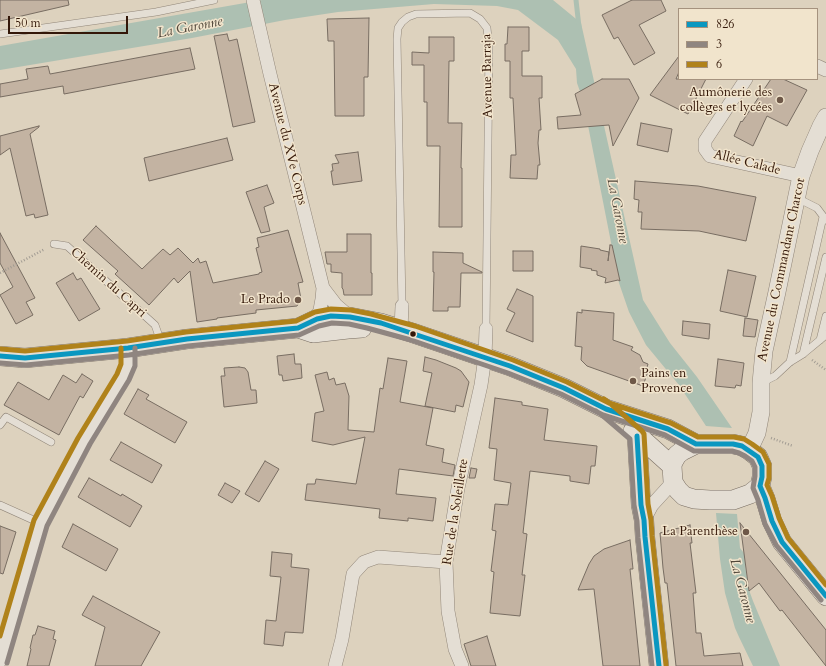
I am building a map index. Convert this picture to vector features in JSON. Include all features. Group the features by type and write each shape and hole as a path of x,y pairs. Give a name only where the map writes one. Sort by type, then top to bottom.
{"main road":[{"path":"0,356 25,358 128,348 161,342 307,326 331,316 350,317 401,329 510,366 550,382 606,409 668,429 696,444"},
{"path":"307,326 313,333 348,328 365,328 381,324"},
{"path":"606,409 637,436 673,474"},
{"path":"637,436 641,505 644,520 659,666"},
{"path":"760,486 750,494 733,500 694,499 684,496 678,490 673,474 673,462 677,455 686,448 696,444 733,444 742,446 758,457 762,466 760,486 772,522 782,542 826,596"}],"street":[{"name":"Avenue du XVe Corps","path":"253,0 323,288 320,310 307,326"},
{"name":"Allée Calade","path":"745,80 705,140 704,149 710,156 801,176"},
{"name":"Avenue du Commandant Charcot","path":"749,450 757,433 761,412 761,382 764,351 778,292 801,176 810,151 826,117"},
{"name":"Avenue du XVe Corps","path":"323,288 336,305 350,317"},
{"name":"Avenue Barraja","path":"401,329 402,306"},
{"name":"Avenue Barraja","path":"485,357 486,329"},
{"path":"0,661 40,523 84,441 123,377 128,365 128,348"},
{"name":"Rue de la Soleillette","path":"462,666 454,649 448,611 446,562 458,488 481,385 485,357"},
{"path":"644,520 652,505 673,474"},
{"path":"335,666 342,639 353,574 364,562 378,557 446,562"}],"lane":[{"path":"0,34 156,12 214,0"},
{"name":"Avenue Barraja","path":"402,306 398,28 408,17 416,14 470,13 480,19 487,28 490,47 486,329"},
{"path":"790,362 825,218 817,208 797,198"},
{"name":"Chemin du Capri","path":"54,244 67,246 155,326 161,342"},
{"path":"803,354 826,257"},
{"path":"820,340 826,316"},
{"path":"761,382 775,376 790,362 803,354 826,335"},
{"path":"0,425 6,417 51,442"},
{"path":"0,505 40,523"}],"path":[{"name":"Chemin du Capri","path":"0,273 54,244"},
{"path":"757,433 793,446"}],"water":[{"name":"La Garonne","path":"262,0 553,0 581,23 643,300 670,343 697,377 732,428 706,426 679,385 646,345 629,312 619,283 583,100 577,83 576,69 558,40 518,10 497,6 434,4 338,12 0,70 0,46"},
{"name":"La Garonne","path":"716,513 737,514 740,548 750,561 745,565 749,590 780,666 753,666 735,628 725,593"}],"building":[{"path":"0,0 68,0 69,5 0,21"},
{"path":"632,0 661,0 666,11 639,25 655,53 634,65 618,37 614,39 602,15"},
{"path":"369,18 368,77 364,77 364,116 335,116 334,41 328,41 327,19"},
{"path":"508,27 529,27 529,51 522,51 522,76 542,76 542,98 539,98 541,130 539,130 538,143 540,165 538,165 537,179 510,178 511,155 516,155 513,98 510,98 510,61 505,61 505,44 507,44"},
{"path":"227,34 229,41 237,39 255,122 233,127 214,36"},
{"path":"429,37 454,37 454,61 449,61 448,123 462,123 462,227 439,227 440,146 427,146 427,102 424,102 424,65 412,65 412,52 429,53"},
{"path":"190,48 195,69 64,94 63,86 0,97 0,84 28,79 26,69 48,66 50,74"},
{"path":"678,57 678,74 676,79 705,80 688,114 650,95"},
{"path":"602,79 629,79 639,98 613,146 609,125 558,129 557,117 581,115 575,94"},
{"name":"Aumônerie des collèges et lycées","path":"770,80 785,80 807,90 787,126 767,116 753,146 734,136 741,121 742,122"},
{"path":"641,123 672,129 668,152 637,145"},
{"path":"39,126 30,134 48,215 35,218 34,214 26,216 10,148 0,155 0,136"},
{"path":"227,138 233,160 149,181 144,158"},
{"path":"358,152 362,181 333,185 331,171 333,171 332,164 339,163 335,155"},
{"path":"635,181 698,186 756,197 746,241 699,231 641,229 642,212 638,212 639,200 634,199"},
{"path":"267,185 274,203 264,207 270,231 261,233 246,192"},
{"path":"96,226 142,269 163,249 170,255 178,248 193,263 198,258 200,263 206,261 213,283 259,274 262,272 256,248 259,247 257,238 288,230 303,282 298,283 301,299 297,306 256,310 256,313 197,322 190,271 178,283 174,278 149,305 115,274 118,271 83,240"},
{"path":"0,233 35,298 26,302 33,315 16,324 0,295 13,287 0,263"},
{"path":"347,234 371,234 372,295 344,295 342,288 342,273 331,272 331,264 327,264 325,252 347,252"},
{"path":"610,245 612,245 620,281 618,280 605,283 606,278 597,275 597,271 580,267 581,246 609,252 608,261"},
{"path":"513,251 533,251 533,271 513,271"},
{"path":"433,252 463,253 463,263 482,272 461,273 460,307 448,307 448,311 433,311"},
{"path":"728,270 756,276 747,317 720,311"},
{"path":"73,273 77,280 81,278 100,309 79,321 56,283"},
{"path":"517,289 533,296 533,342 506,331 515,313 507,309"},
{"path":"582,310 614,313 613,340 633,347 631,350 640,355 643,362 648,364 646,371 648,371 643,386 587,366 581,360 582,347 575,346 577,312 582,313"},
{"path":"745,318 758,320 755,337 743,336"},
{"path":"683,321 710,324 709,339 682,335"},
{"path":"294,354 295,364 301,364 302,378 283,381 282,375 279,375 277,356"},
{"path":"425,357 461,371 469,382 463,407 456,405 455,412 425,406 432,373 423,371"},
{"path":"388,358 407,361 400,402 433,408 426,445 444,449 442,462 455,465 453,476 399,469 396,494 436,498 433,521 408,518 408,521 379,518 380,509 305,500 307,484 315,484 316,479 356,484 365,437 333,445 312,441 315,413 324,411 315,375 327,372 329,380 334,378 336,385 345,383 349,396 348,430 374,432 380,388 383,389"},
{"path":"718,359 744,363 741,386 736,385 735,388 715,386"},
{"path":"224,368 245,368 248,372 251,390 256,390 257,403 224,407 221,376 225,376"},
{"path":"82,374 93,381 83,398 80,396 59,435 4,405 18,382 49,400 63,375 76,383"},
{"path":"138,389 149,395 146,399 187,422 175,443 124,414"},
{"path":"495,398 522,402 522,405 548,409 544,440 597,446 595,466 591,466 589,484 570,481 570,476 530,471 523,533 527,534 522,575 525,575 520,616 490,613 494,572 491,571 496,531 492,530 495,504 508,505 511,483 494,480 497,449 489,448"},
{"path":"121,442 162,465 152,483 110,460"},
{"path":"265,461 279,469 259,502 245,494"},
{"path":"471,468 477,469 475,478 469,478"},
{"path":"89,478 121,496 122,494 142,506 130,527 78,497"},
{"path":"225,483 240,491 232,503 218,495"},
{"path":"740,523 826,630 826,666 782,610 780,611 759,583 749,591"},
{"path":"73,524 118,549 106,571 62,547"},
{"path":"690,525 692,543 690,543 696,593 693,593 696,633 701,633 704,656 740,653 743,666 676,666 667,583 665,583 663,568 660,533"},
{"path":"0,526 16,532 3,574 0,573"},
{"path":"630,540 633,569 630,569 640,666 603,666 594,589 578,590 594,556 604,549"},
{"path":"272,552 292,554 291,567 309,569 303,633 285,632 283,646 264,644 266,620 276,621 281,577 270,576"},
{"path":"93,596 160,632 141,666 95,666 105,627 82,615"},
{"path":"38,626 55,631 53,639 56,640 49,666 27,666 33,635 35,635"},
{"path":"487,636 496,666 471,666 464,644"}],"waterway":[{"path":"576,0 579,27"}],"transit line":[{"name":"6","path":"1,349 25,351 127,341 186,332 296,321 315,312 331,309 351,310 371,314 415,326 513,360 567,382 609,403 671,423 698,437 734,437 744,439 752,444 763,452 769,464 769,478 767,485 788,538 826,585"},
{"name":"826","path":"0,356 25,358 128,348 187,339 298,328 317,319 331,316 350,317 381,323 510,366 564,388 606,409 668,429 696,444 733,444 742,446 758,457 762,466 760,486"},
{"name":"3","path":"0,363 26,365 129,355 188,346 299,335 319,326 332,323 349,324 411,340 508,373 561,394 603,415 665,435 694,451 732,451 745,456 752,461 755,467 753,488 765,524 776,545 821,600"},
{"name":"6","path":"0,636 34,520 78,438 117,374 121,364 121,348"},
{"name":"3","path":"7,663 47,526 90,444 129,380 135,366 135,348"},
{"name":"6","path":"604,399 644,434 648,504 651,520 666,665"},
{"name":"3","path":"596,411 630,439 634,505 637,521 652,666"},
{"name":"826","path":"637,436 641,505 644,520 659,666"},
{"name":"826","path":"760,486 772,521 782,542 826,596"}],"place":[{"name":"Aumônerie des collèges et lycées","path":"780,100"},
{"name":"Le Prado","path":"298,300"},
{"name":"Pains en Provence","path":"633,381"},
{"name":"La Parenthèse","path":"746,532"}]}
